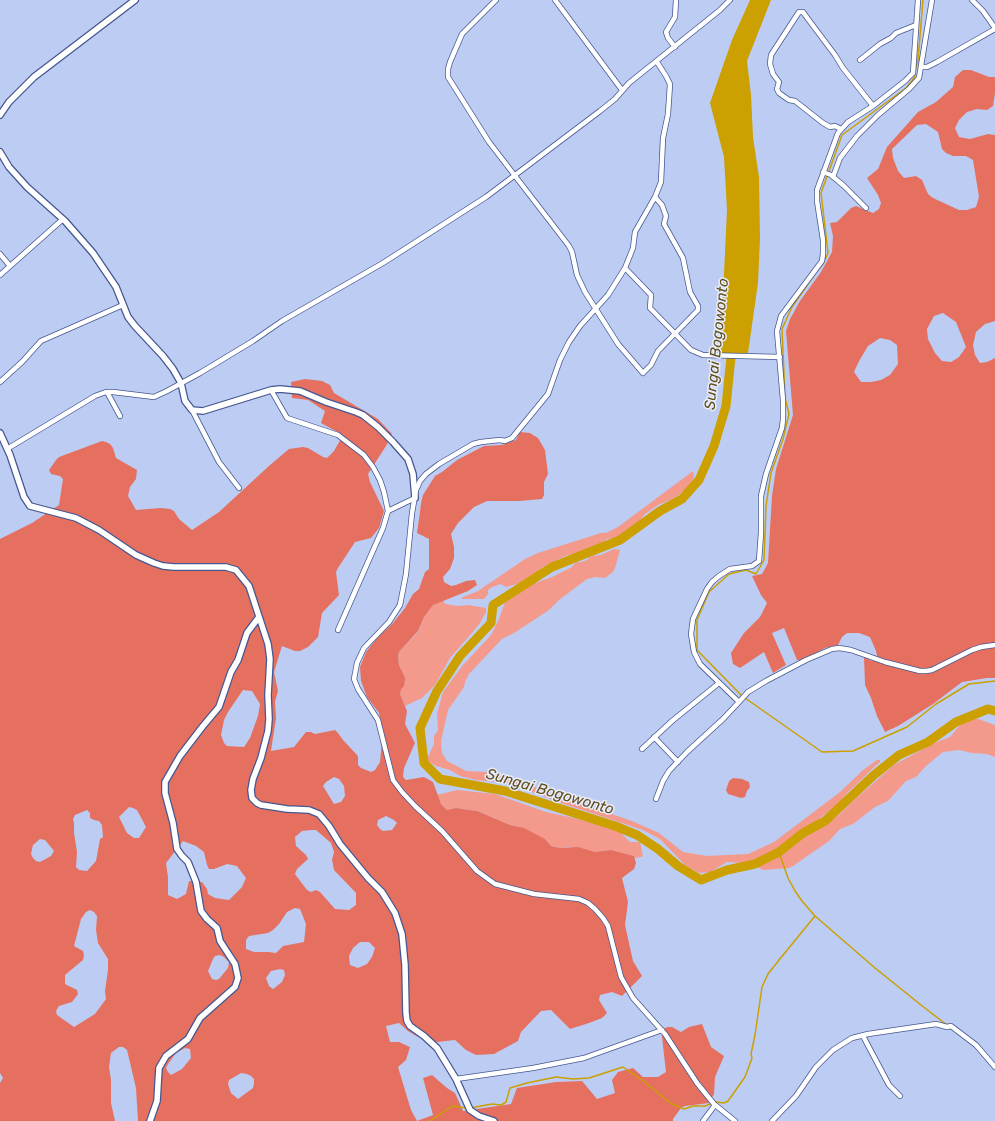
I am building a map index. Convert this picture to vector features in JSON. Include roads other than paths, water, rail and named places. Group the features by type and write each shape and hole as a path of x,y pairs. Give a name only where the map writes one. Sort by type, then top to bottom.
{"street":[{"path":"0,115 9,102 34,77 135,0"},
{"path":"496,0 462,34 450,62 448,77 489,142 569,246 572,252 580,284 618,344 643,373 651,365 658,351 698,312 698,308 690,292 683,258 665,225 666,216 662,206 655,197"},
{"path":"555,0 622,90"},
{"path":"675,47 668,38 666,32 667,28 675,17 676,0"},
{"path":"7,449 95,396 107,392 154,397 219,362 282,321 383,263 486,197 600,111 615,99 622,90 720,10 730,0"},
{"path":"740,700 719,683 697,660 692,639 692,623 698,605 707,589 716,579 730,569 752,566 759,561 761,541 761,496 766,474 782,428 783,419 780,357 777,331 781,316 823,258 823,233 816,196 838,132 848,122 873,106 913,73 918,0"},
{"path":"832,176 840,158 850,145 878,115 916,82 921,74 932,0"},
{"path":"922,67 927,67 937,62 995,28 972,0"},
{"path":"841,129 835,126 830,127 823,123 799,105 798,102 790,100 779,93 777,88 779,82 771,69 771,55 799,12 803,12 843,68 873,106"},
{"path":"860,60 896,33 916,25"},
{"path":"388,511 413,498 420,481 426,474 439,464 473,444 500,440 505,441 512,438 544,400 554,380 560,360 569,342 580,326 596,310 614,287 625,268 632,248 635,232 655,197 661,182 663,138 668,114 670,84 656,62"},
{"path":"0,152 9,167 27,187 63,219 93,253 116,286 122,305 128,317 173,369 181,383 185,401 198,420 218,462 239,488"},
{"path":"824,172 832,176 866,208"},
{"path":"0,275 63,219"},
{"path":"0,254 10,266"},
{"path":"625,268 651,294 650,308 691,350 703,355 780,357"},
{"path":"0,382 22,362 41,341 122,305"},
{"path":"193,411 203,412 271,390 280,389 300,391 356,412 369,419 394,442 408,459 413,474 413,498 406,574 400,604 389,622 364,648 357,663 354,679 358,689 378,720 393,780 415,806 442,831 485,878 495,884 514,890 534,894 579,899 592,906 608,926 621,978 632,998 662,1030 697,1083 714,1103 735,1121"},
{"path":"271,390 287,418 338,435 364,456 373,467 384,492 388,511 383,528 338,630"},
{"path":"107,392 120,416"},
{"path":"0,433 24,496 30,506 76,518 99,530 136,555 162,566 204,568 226,567 236,570 249,586 268,644 270,659 268,731 261,758 253,779 251,790 252,798 257,804 261,805 287,809 309,810 319,814 345,850 368,878 382,892 395,913 402,934 405,965 407,1021 410,1026 437,1048 456,1079 470,1110 479,1116 494,1121"},
{"path":"150,1121 157,1101 159,1068 166,1056 188,1039 200,1018 235,987 238,978 235,964 220,941 217,928 201,911 196,882 188,862 177,849 173,823 165,792 165,782 180,756 219,707 247,633 259,617"},
{"path":"656,798 662,781 678,762 748,692 801,663 832,649 839,648 852,650 885,662 920,671 926,671 932,670 972,650 995,645"},
{"path":"642,749 672,721 719,683"},
{"path":"654,737 678,762"},
{"path":"772,1121 796,1096 823,1059 843,1043 852,1038 936,1024 949,1026 976,1045 995,1067"},
{"path":"456,1079 533,1068 584,1058 662,1030"},
{"path":"863,1036 889,1085 900,1096"},
{"path":"703,1121 714,1103"}],"waterway":[{"path":"915,71 918,60 923,0"},
{"path":"818,270 823,264 828,253 821,193 842,135 906,88 914,78 915,74"},
{"path":"742,696 697,650 697,620 709,592 729,574 746,570 756,574 764,560 766,506 771,473 783,439 789,414 785,398 782,329 792,307 815,274"},
{"name":"Sungai Bogowonto","path":"732,347 726,406 714,446 699,480 682,499 660,511 620,540 552,567 493,605 491,623 460,656 437,691 420,728 424,763 440,779 505,791 615,826 637,835 658,849 678,866 701,880 727,870 755,864 779,852 803,833 825,821 874,775 899,755 928,742 956,722 988,709 995,711"},
{"path":"745,698 822,752 853,751 907,727 936,704 969,684 995,681"},
{"path":"470,1108 492,1104 501,1105 506,1102 510,1088 527,1083 556,1077 573,1079 589,1078 623,1067 672,1104 684,1109 693,1106 705,1106 716,1102 724,1103 728,1101 745,1077 752,1058 751,1054 762,987 768,974 815,916 795,891 788,878 779,852"},
{"path":"815,916 875,968 947,1025"},
{"path":"430,1121 452,1106 467,1108"}]}
